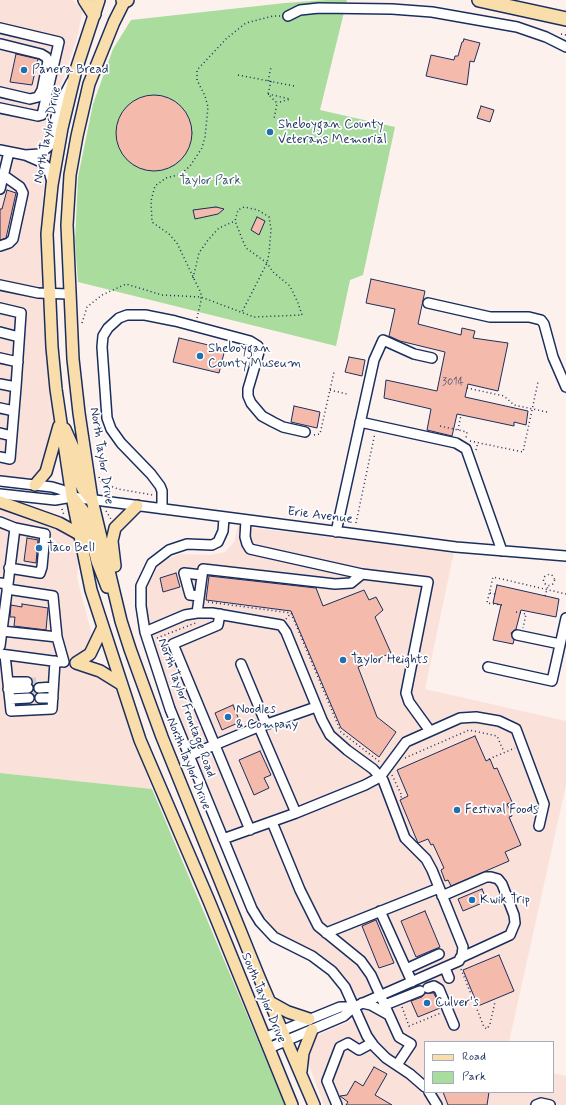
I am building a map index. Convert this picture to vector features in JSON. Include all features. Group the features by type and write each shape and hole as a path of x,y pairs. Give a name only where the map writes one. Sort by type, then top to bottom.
{"highway":[{"path":"85,0 94,14"},
{"path":"479,0 566,19"}],"main road":[{"name":"North Taylor Drive","path":"99,0 74,78 62,128 52,185 47,234 52,347 60,419 72,497 91,590 140,740 209,901"},
{"name":"North Taylor Drive","path":"125,0 114,22 89,84 70,175 67,225 69,294 73,359 79,413 92,500 121,621 162,736 230,903"},
{"path":"60,419 73,447 79,480 83,489 92,500"},
{"path":"35,485 46,472 60,419"},
{"path":"72,497 85,512 97,562 121,621"},
{"path":"0,502 59,522 79,534"},
{"path":"121,621 112,541 116,525 137,506"},
{"path":"76,663 90,654 103,627"},
{"path":"76,663 100,670 122,684"},
{"name":"South Taylor Drive","path":"209,901 292,1105"},
{"name":"South Taylor Drive","path":"230,903 314,1105"},
{"path":"270,1002 311,1025 303,1053 300,1072"}],"street":[{"path":"288,16 300,10 335,8 392,9 432,12 521,28 558,42 566,47"},
{"path":"0,92 30,99 38,97 42,90 48,61 46,57 40,53 1,48 2,29 59,42 42,115 38,116 0,108"},
{"path":"25,156 40,154 49,146 59,105 74,78"},
{"path":"0,189 3,175 4,151 25,156 46,166 52,185"},
{"path":"0,246 9,243 13,239 23,192 20,187 3,175"},
{"path":"0,285 34,293 69,294"},
{"path":"428,303 490,317 529,317 541,320 544,324 553,357 566,387"},
{"path":"0,308 21,313 10,459 0,457"},
{"path":"162,509 162,491 160,486 151,474 121,443 111,429 107,418 103,382 103,336 114,322 127,315 145,315 195,326 250,341 258,346 259,352 248,389 248,396 251,403 262,416 273,422 283,427 305,432"},
{"path":"0,332 19,337"},
{"path":"336,532 374,360 383,340 414,354 432,358"},
{"path":"0,358 18,362"},
{"path":"0,384 16,388"},
{"path":"0,408 14,411"},
{"path":"360,422 456,443 466,449 502,551"},
{"path":"0,433 12,436"},
{"name":"Erie Avenue","path":"0,481 62,490 72,497"},
{"name":"Erie Avenue","path":"0,494 60,500 72,497 336,532 502,551 566,556"},
{"name":"North Taylor Frontage Road","path":"224,518 222,537 216,544 178,546 169,550 152,563 142,586 141,606 145,632 170,709 188,756 251,906 260,922 274,938 312,956 332,971 358,1005 372,1043 386,1058 417,1078 424,1086"},
{"path":"246,520 245,537 250,549 362,574 428,582 406,693 409,702 430,731"},
{"path":"0,522 14,528 45,534 42,567 40,573 9,568"},
{"path":"0,646 5,585 9,568 14,528"},
{"path":"197,613 203,569 334,584 351,583 362,574"},
{"path":"199,599 190,595 184,573 202,575"},
{"path":"5,585 53,596 59,662 53,690 52,708 11,711 3,654 59,662 76,663"},
{"path":"145,632 185,615 197,613 216,614 281,625 286,632 316,707 330,734 347,750 380,776 383,780 405,838 426,859 463,947 459,960"},
{"path":"216,614 218,625 173,644 250,830"},
{"path":"488,667 552,681 566,618"},
{"path":"2,631 57,637"},
{"path":"519,635 560,644"},
{"path":"242,664 262,725 296,813"},
{"path":"9,691 28,690 9,691"},
{"path":"53,690 40,690 53,690"},
{"path":"188,756 262,725 316,707"},
{"path":"223,839 296,813 365,785 380,776 406,742 460,718 476,717 499,720 516,729 544,804 539,826"},
{"path":"272,822 305,900 318,926 361,961 371,975 399,1037 411,1044 397,1065"},
{"path":"264,1038 285,1035 311,1025 344,1016 358,1005 445,968 510,935 515,922 514,915 502,884 498,879 486,877 380,911 326,933"},
{"path":"380,911 412,982"},
{"path":"406,969 439,954"},
{"path":"445,968 449,978"},
{"path":"385,1006 434,986 439,989 454,1025"},
{"path":"358,1005 371,1004 389,1015"},
{"path":"269,1048 285,1035"},
{"path":"337,1105 327,1081 340,1047 348,1044 359,1050 372,1043"},
{"path":"430,1093 437,1105"},
{"path":"536,1105 541,1103 550,1105"}],"path":[{"path":"195,326 201,297 176,244 169,234 152,222 151,201 155,186 166,178 181,174 190,166 202,148 206,130 208,108 205,96 197,80 196,70 227,38 246,23 273,16 288,16"},
{"path":"560,36 561,33 566,35"},
{"path":"268,81 271,67"},
{"path":"238,75 294,86"},
{"path":"268,94 271,82"},
{"path":"268,94 277,104"},
{"path":"268,94 290,99 277,104"},
{"path":"274,119 277,104"},
{"path":"81,324 87,307 102,295 126,284 162,295 201,297 242,312 260,318 302,315 290,286 273,272 267,263 246,248 235,221 238,210 244,207 258,210 269,217 271,221 270,254 267,263 242,312"},
{"path":"193,278 199,253 208,240 219,228 235,221"},
{"path":"305,432 306,437 320,434 334,372"},
{"path":"440,426 467,432 466,440 523,452 538,382"},
{"path":"467,388 504,396 514,405 547,412"},
{"path":"330,390 347,394"},
{"path":"458,430 461,415"},
{"path":"356,523 377,426"},
{"path":"106,511 114,522"},
{"path":"545,596 548,586 554,582 554,578 550,575 546,575 543,579 545,584 548,586"},
{"path":"502,605 487,603 493,577 566,594"},
{"path":"490,593 495,594"},
{"path":"199,599 213,603 291,612 341,732 387,767 402,796 398,798 400,802"},
{"path":"148,642 198,622 208,622 216,614 213,603"},
{"path":"516,612 526,614 519,635"},
{"path":"403,759 469,730 497,736 504,752"},
{"path":"489,759 522,745"},
{"path":"459,960 484,1027 487,1029 490,1024 495,1002"},
{"path":"399,1000 409,1026 448,1010"}],"shaded area":[{"path":"0,0 72,0 83,9 77,38 62,82 46,161 42,210 42,267 54,425 43,469 36,478 28,480 0,477"},
{"path":"0,506 42,520 72,534 79,555 77,578 92,635 89,650 76,658 74,668 91,671 113,682 152,789 0,773"},
{"path":"238,526 454,552 425,689 566,721 566,785 509,1041 424,1041 424,1093 554,1093 554,1073 566,1076 566,1105 324,1105 307,1060 313,1039 322,1033 363,1016 347,979 333,964 320,954 281,935 260,915 186,739 153,645 146,610 147,585 159,565 167,559 180,554 211,555 225,552 234,542"}],"green space":[{"name":"Taylor Park","path":"326,0 347,0 320,110 395,127 363,275 350,280 336,346 78,282 75,242 78,177 93,104 113,49 131,20"},
{"path":"0,773 152,789 285,1105 0,1105"}],"building":[{"path":"464,39 480,43 474,62 470,61 467,85 426,76 431,55 454,60 455,56 458,56"},
{"name":"Panera Bread","path":"16,54 38,59 32,85 10,82"},
{"path":"154,95 169,98 181,106 189,118 192,133 189,148 181,160 169,168 154,171 139,168 127,160 119,148 116,133 119,118 127,106 139,98"},
{"path":"481,106 494,110 490,122 477,118"},
{"path":"7,190 16,193 6,238 0,240 0,209 2,209"},
{"path":"216,207 224,209 218,214 195,219 193,210"},
{"path":"257,217 265,221 259,235 251,230"},
{"path":"371,279 425,291 418,324 461,335 462,328 475,331 473,338 508,343 498,391 468,384 465,397 528,411 526,425 514,422 514,426 457,414 452,436 427,430 431,409 384,398 386,380 437,391 445,352 400,341 389,336 395,309 366,303"},
{"path":"179,338 225,349 219,373 173,362"},
{"path":"349,357 365,360 362,376 345,372"},
{"path":"294,406 320,412 317,428 291,422"},
{"path":"27,538 38,540 36,563 24,561"},
{"path":"176,573 180,587 163,592 160,578"},
{"name":"Taylor Heights","path":"209,576 316,588 323,606 364,590 369,600 376,597 383,610 375,617 391,653 358,667 377,717 396,732 379,757 341,728 291,611 206,600"},
{"path":"497,585 559,599 556,617 521,610 516,629 511,633 514,640 513,644 493,640 501,605 493,603"},
{"path":"22,604 48,608 46,630 14,626 15,617 10,617 11,605 22,607"},
{"name":"Noodles & Company","path":"233,705 240,722 222,730 215,713"},
{"name":"Festival Foods","path":"475,736 486,761 490,759 494,769 497,768 512,802 507,804 512,816 509,817 521,845 505,852 509,861 451,886 448,880 445,881 441,870 444,868 433,844 431,845 428,839 418,843 400,800 408,796 397,770"},
{"path":"260,751 271,775 264,778 269,788 254,795 239,760"},
{"name":"Kwik Trip","path":"482,889 487,901 463,911 458,899"},
{"path":"425,911 440,947 416,957 401,921"},
{"path":"376,920 394,963 379,968 362,926"},
{"path":"499,955 514,991 478,1006 463,970"},
{"name":"Culver's","path":"425,993 434,993 440,1008 418,1017 411,1001 422,997"},
{"path":"374,1067 387,1074 375,1095 392,1105 346,1105 348,1102 340,1096 347,1095 355,1081 363,1086"},
{"path":"443,1093 489,1093 487,1105 448,1105"}],"tunnel":[{"path":"27,682 39,682"},
{"path":"28,694 40,693"}],"place":[{"name":"Panera Bread","path":"24,70"},
{"name":"Sheboygan County Veterans Memorial","path":"270,132"},
{"name":"Sheboygan County Museum","path":"200,356"},
{"name":"Taco Bell","path":"39,548"},
{"name":"Taylor Heights","path":"343,660"},
{"name":"Noodles & Company","path":"228,717"},
{"name":"Festival Foods","path":"457,810"},
{"name":"Kwik Trip","path":"472,900"},
{"name":"Culver's","path":"427,1003"}]}
